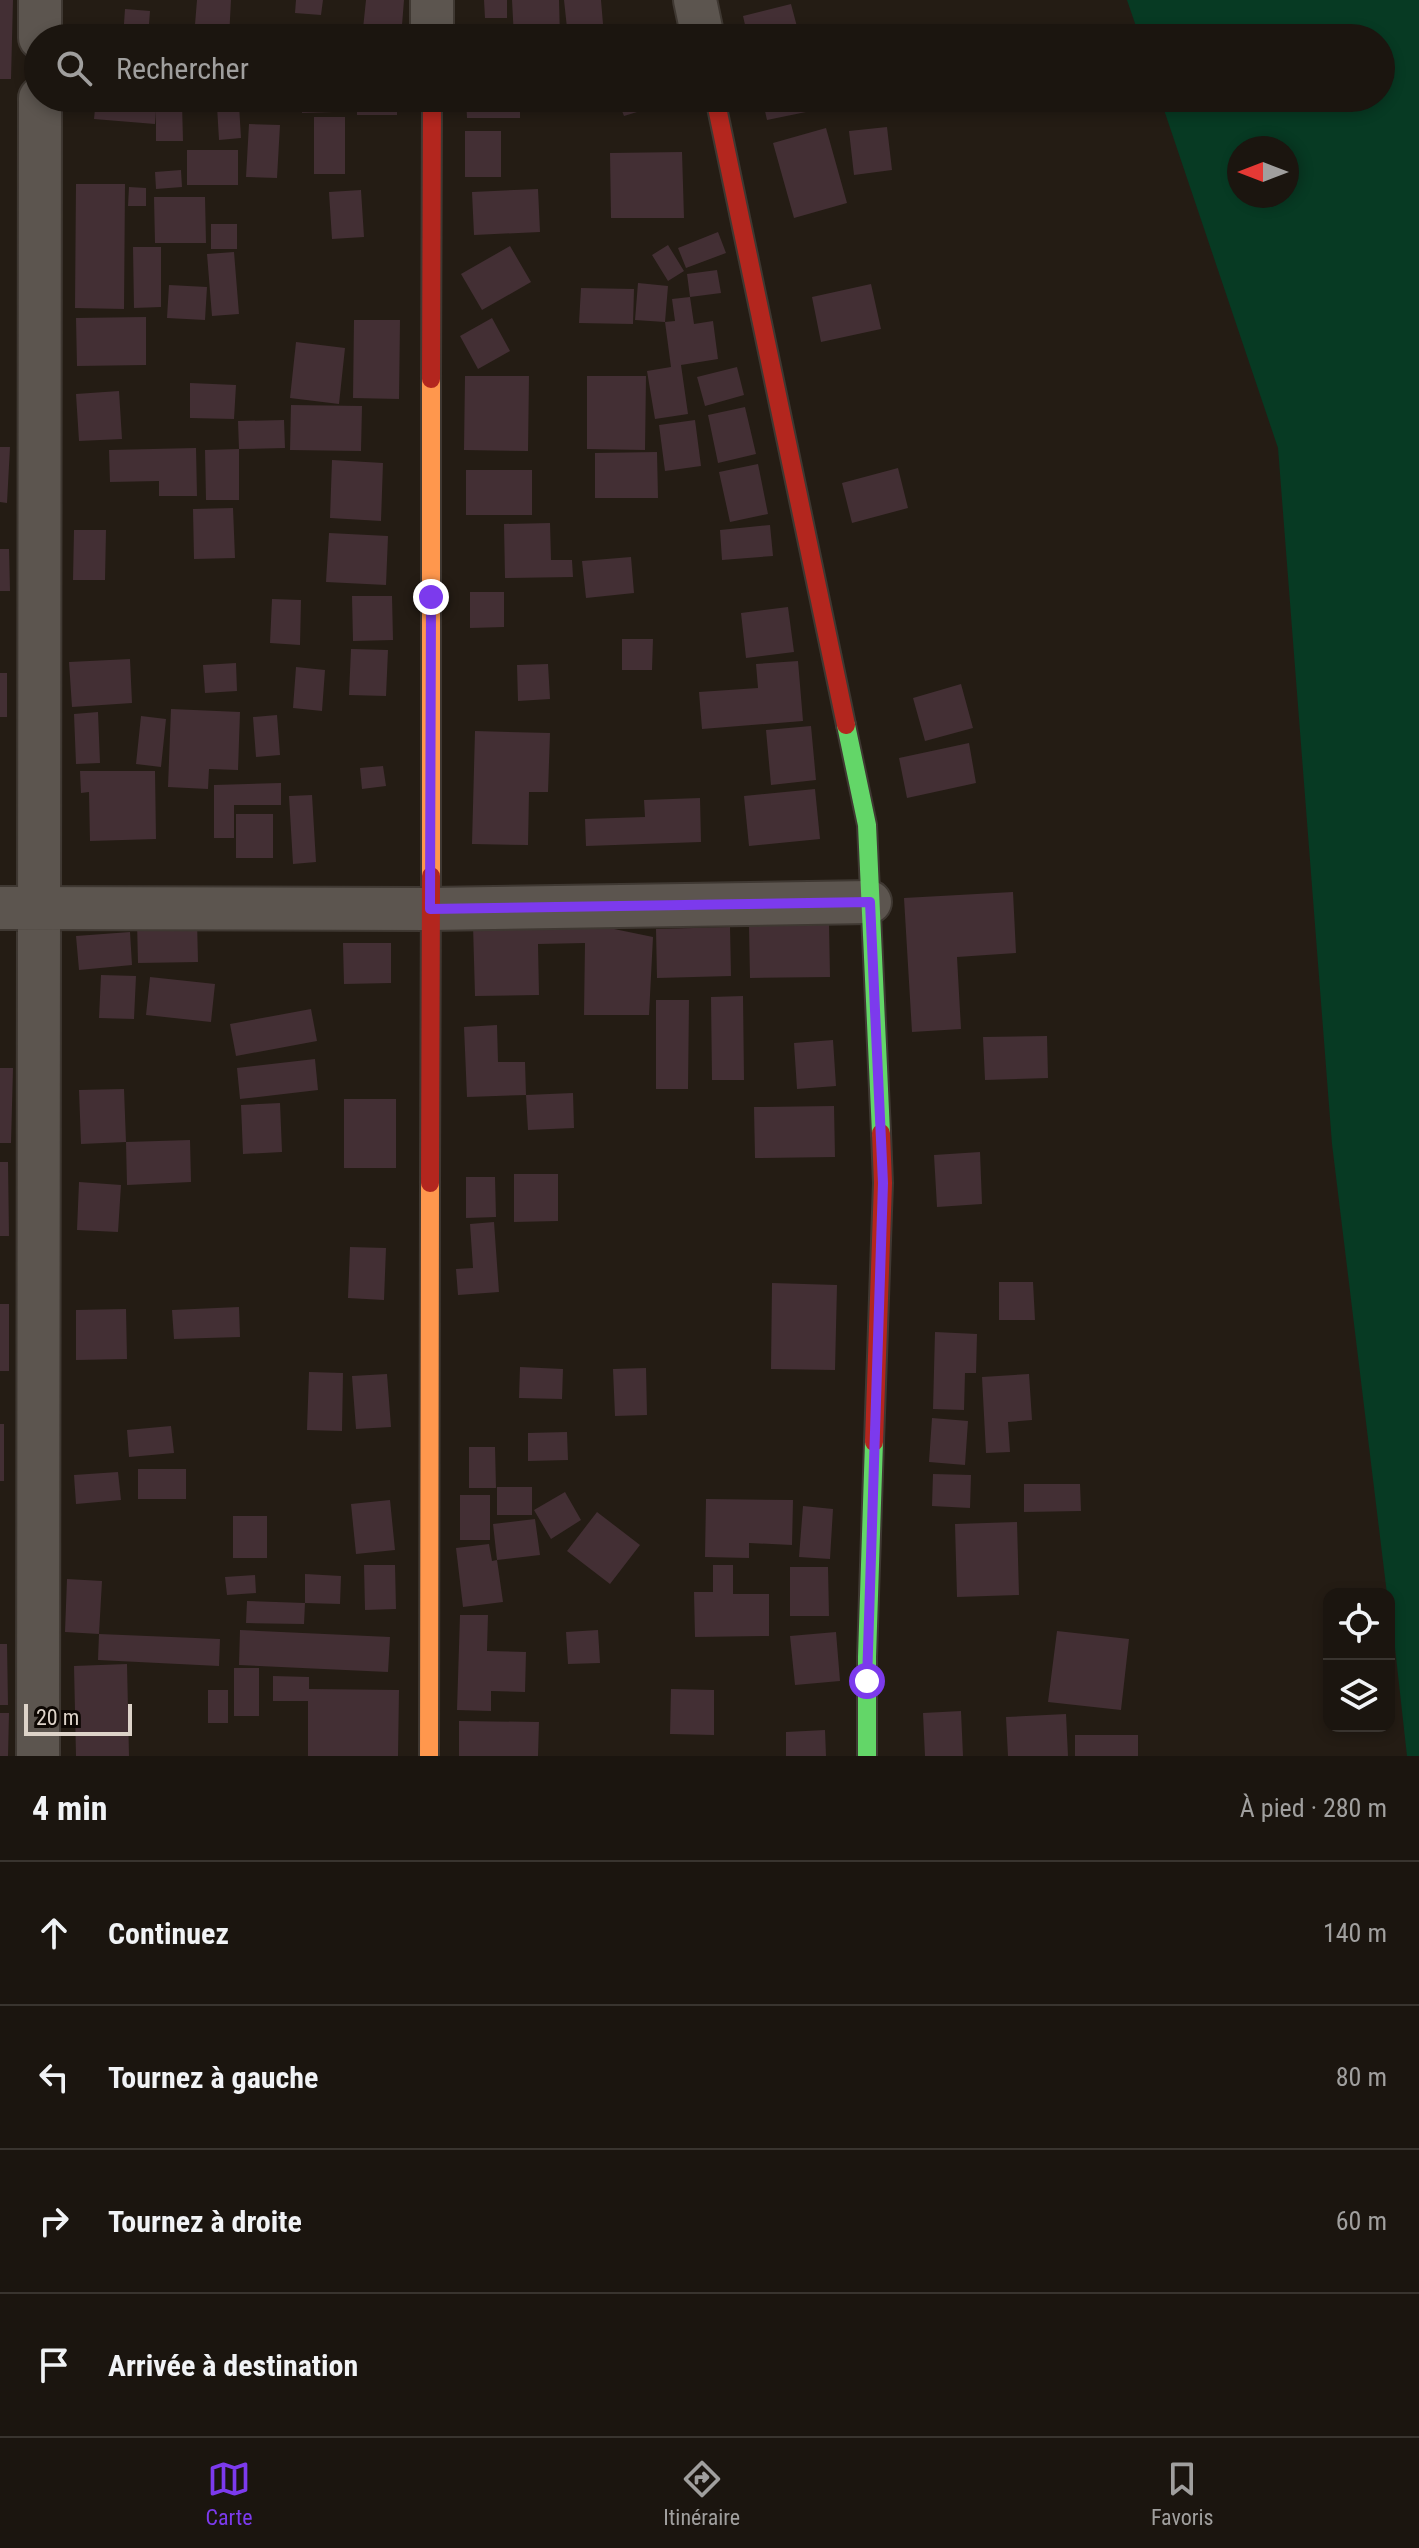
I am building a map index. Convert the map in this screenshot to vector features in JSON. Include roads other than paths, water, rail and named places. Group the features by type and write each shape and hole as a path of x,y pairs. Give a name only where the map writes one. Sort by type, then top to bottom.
{"street":[{"path":"40,0 40,24"},
{"path":"432,0 432,24"},
{"path":"695,0 700,24"},
{"path":"38,1756 20,908 40,112"},
{"path":"429,1756 432,112"},
{"path":"718,112 867,825 883,1183 867,1657 867,1756"},
{"path":"20,908 430,909 870,902"}]}
